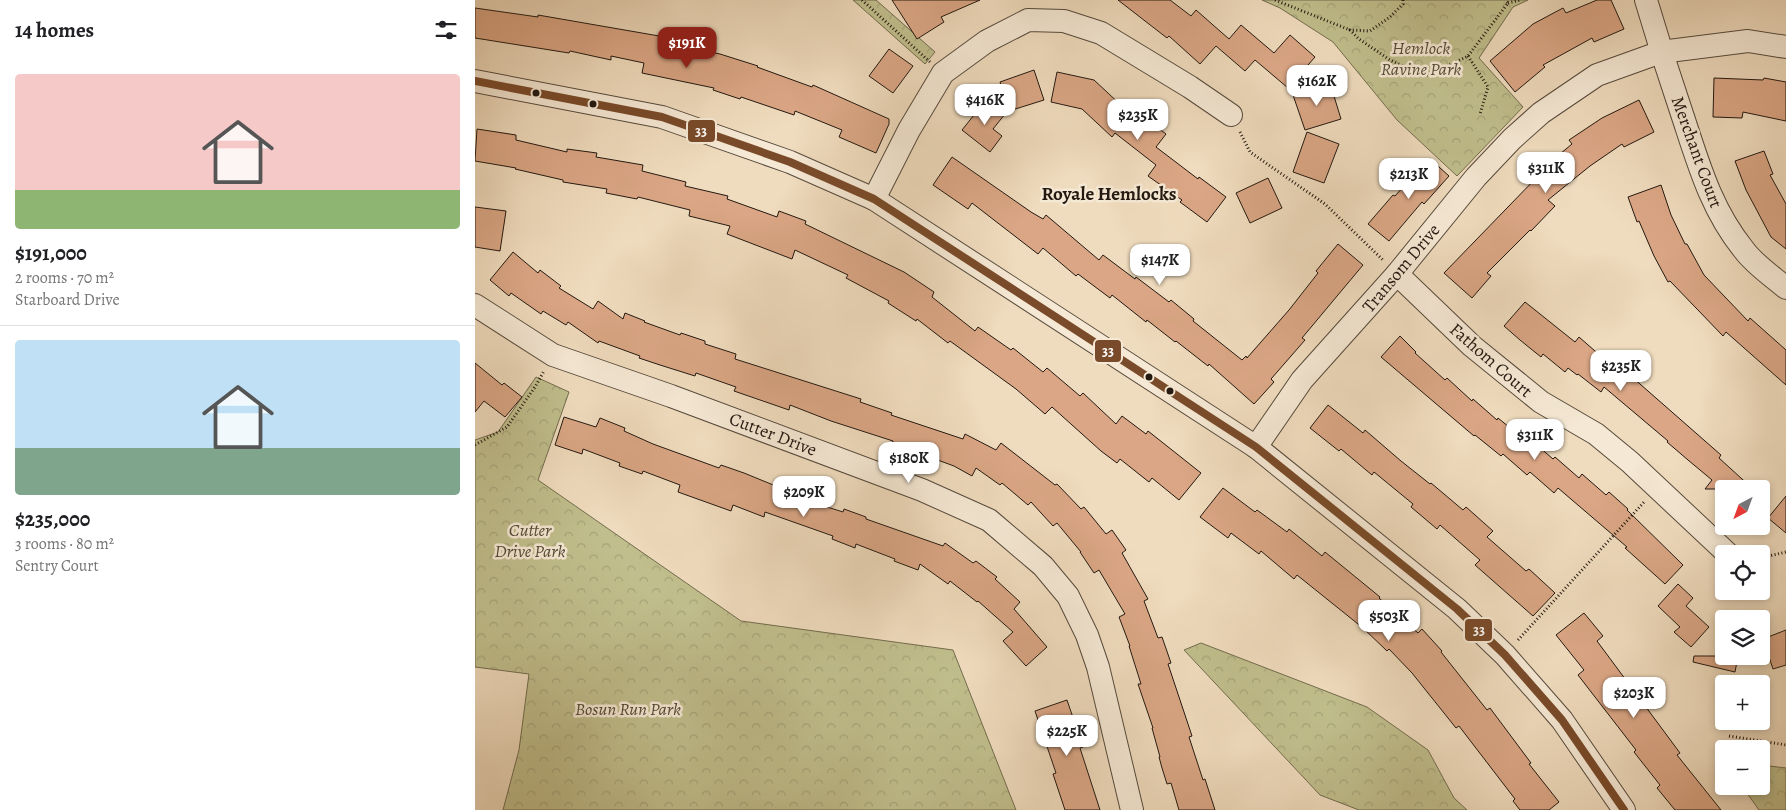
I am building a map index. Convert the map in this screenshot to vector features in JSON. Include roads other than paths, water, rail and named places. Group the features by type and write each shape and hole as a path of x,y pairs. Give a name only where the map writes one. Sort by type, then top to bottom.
{"street":[{"name":"Merchant Court","path":"1646,0 1661,52 1713,204 1727,228 1745,252 1786,288"},
{"path":"874,199 909,130 943,73 987,41 1028,20 1063,21 1101,33 1174,77 1231,115"},
{"name":"Transom Drive","path":"1256,448 1303,380 1397,274 1476,177 1512,139 1541,113 1597,75 1661,52 1748,41 1786,47"},
{"path":"475,81 662,117 790,162 874,199 1256,448 1457,609 1505,655 1562,720 1624,810"},
{"name":"Fathom Court","path":"1397,274 1472,346 1541,402 1597,434 1718,545"},
{"name":"Cutter Drive","path":"475,305 553,355 671,396 922,490 989,520 1043,566 1068,596 1087,635 1098,667 1132,810"}],"district":[{"name":"Royale Hemlocks","path":"1109,193"}],"park label":[{"name":"Hemlock Ravine Park","path":"1421,58"},
{"name":"Cutter Drive Park","path":"530,540"},
{"name":"Bosun Run Park","path":"628,709"}]}
